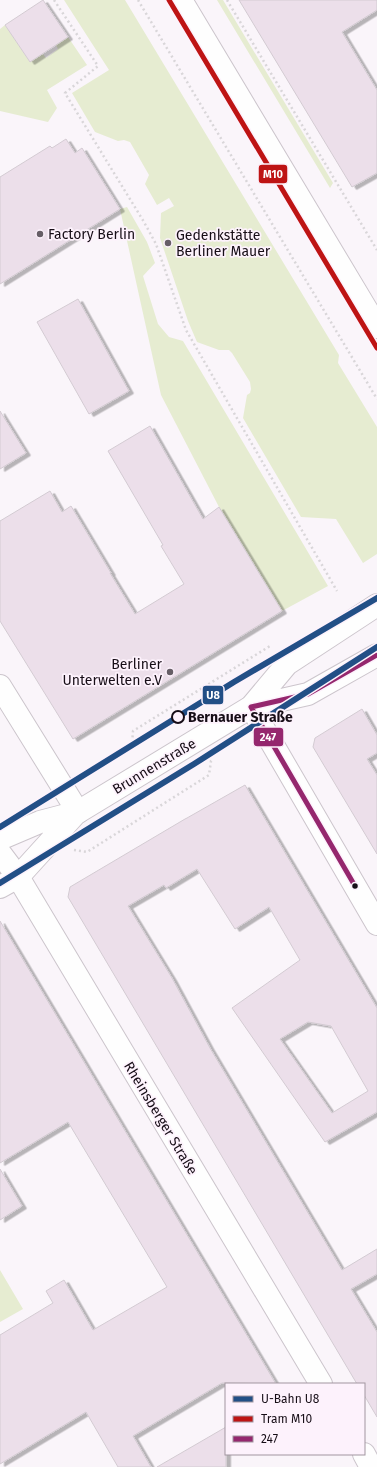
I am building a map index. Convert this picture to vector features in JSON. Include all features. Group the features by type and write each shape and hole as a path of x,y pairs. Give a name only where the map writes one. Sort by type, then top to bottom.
{"main road":[{"path":"181,0 377,327"},
{"name":"Brunnenstraße","path":"251,707 287,664 377,605"},
{"name":"Brunnenstraße","path":"9,882 78,812 251,707 308,694 377,656"},
{"path":"0,686 78,812"},
{"path":"251,707 377,924"},
{"name":"Brunnenstraße","path":"0,839 40,822 78,812"},
{"name":"Rheinsberger Straße","path":"0,853 9,882 321,1383"},
{"path":"365,1455 371,1467"}],"path":[{"path":"54,0 98,66 65,93 156,244 186,330 336,592"},
{"path":"138,0 377,399"},
{"path":"227,0 377,250"},
{"path":"95,766 132,744 133,731 275,643"},
{"path":"73,850 87,852 209,775 211,761 217,757"}],"green space":[{"path":"64,0 125,0 339,355 338,363 377,427 377,554 363,563 336,519 301,517 243,418 247,395 250,393 251,389 250,382 229,350 219,350 197,342 188,321 160,238 161,213 174,206 169,198 157,205 145,184 149,175 130,142 124,140 118,141 95,132 72,93 109,70"},
{"path":"217,0 223,0 333,183 330,188"},
{"path":"5,25 30,62 43,54 46,58 58,49 56,45 68,37 87,65 47,90 57,108 48,122 0,111 0,29"},
{"path":"127,207 147,242 155,263 143,276 158,324 169,337 183,341 328,586 282,611 219,507 161,395 120,209"},
{"path":"0,1270 23,1309 0,1322"}],"building":[{"path":"43,0 68,37 30,62 5,25"},
{"path":"239,0 377,0 377,10 342,32 377,90 377,173 352,187"},
{"name":"Factory Berlin","path":"66,139 75,153 82,148 120,209 0,284 0,177 50,146 52,148"},
{"path":"78,299 129,391 89,414 37,322"},
{"path":"0,411 26,453 0,469"},
{"path":"150,426 203,519 219,507 282,611 73,739 0,621 0,521 50,491 62,512 71,506 135,614 184,584 108,451"},
{"path":"362,709 377,735 377,753 367,759 377,775 377,854 313,747 315,738"},
{"path":"245,785 377,1008 377,1112 325,1142 232,1008 300,960 269,907 235,929 197,869 166,888 164,885 128,906 172,978 210,1048 342,1270 377,1249 377,1274 351,1289 377,1332 377,1417 365,1397 365,1383 356,1383 68,897 70,887","holes":["308,1022 331,1026 368,1091 332,1113 280,1039"]},
{"path":"0,921 275,1383 222,1383 133,1436 151,1467 118,1467 86,1412 0,1464 0,1335 53,1303 46,1291 64,1280 93,1330 167,1287 68,1122 0,1163"},
{"path":"0,1169 22,1206 0,1220"},
{"path":"225,1428 226,1467 157,1467"}],"metro line":[{"name":"U8","path":"0,827 234,682 377,598"},
{"name":"U8","path":"0,883 194,764 377,647"}],"tram line":[{"name":"M10","path":"169,0 377,348"}],"transit line":[{"name":"247","path":"355,886 251,707 308,694 377,655"}],"place":[{"name":"Factory Berlin","path":"40,234"},
{"name":"Gedenkstätte Berliner Mauer","path":"168,243"},
{"name":"Berliner Unterwelten e.V","path":"170,672"},
{"name":"Bernauer Straße","path":"178,717"}]}
